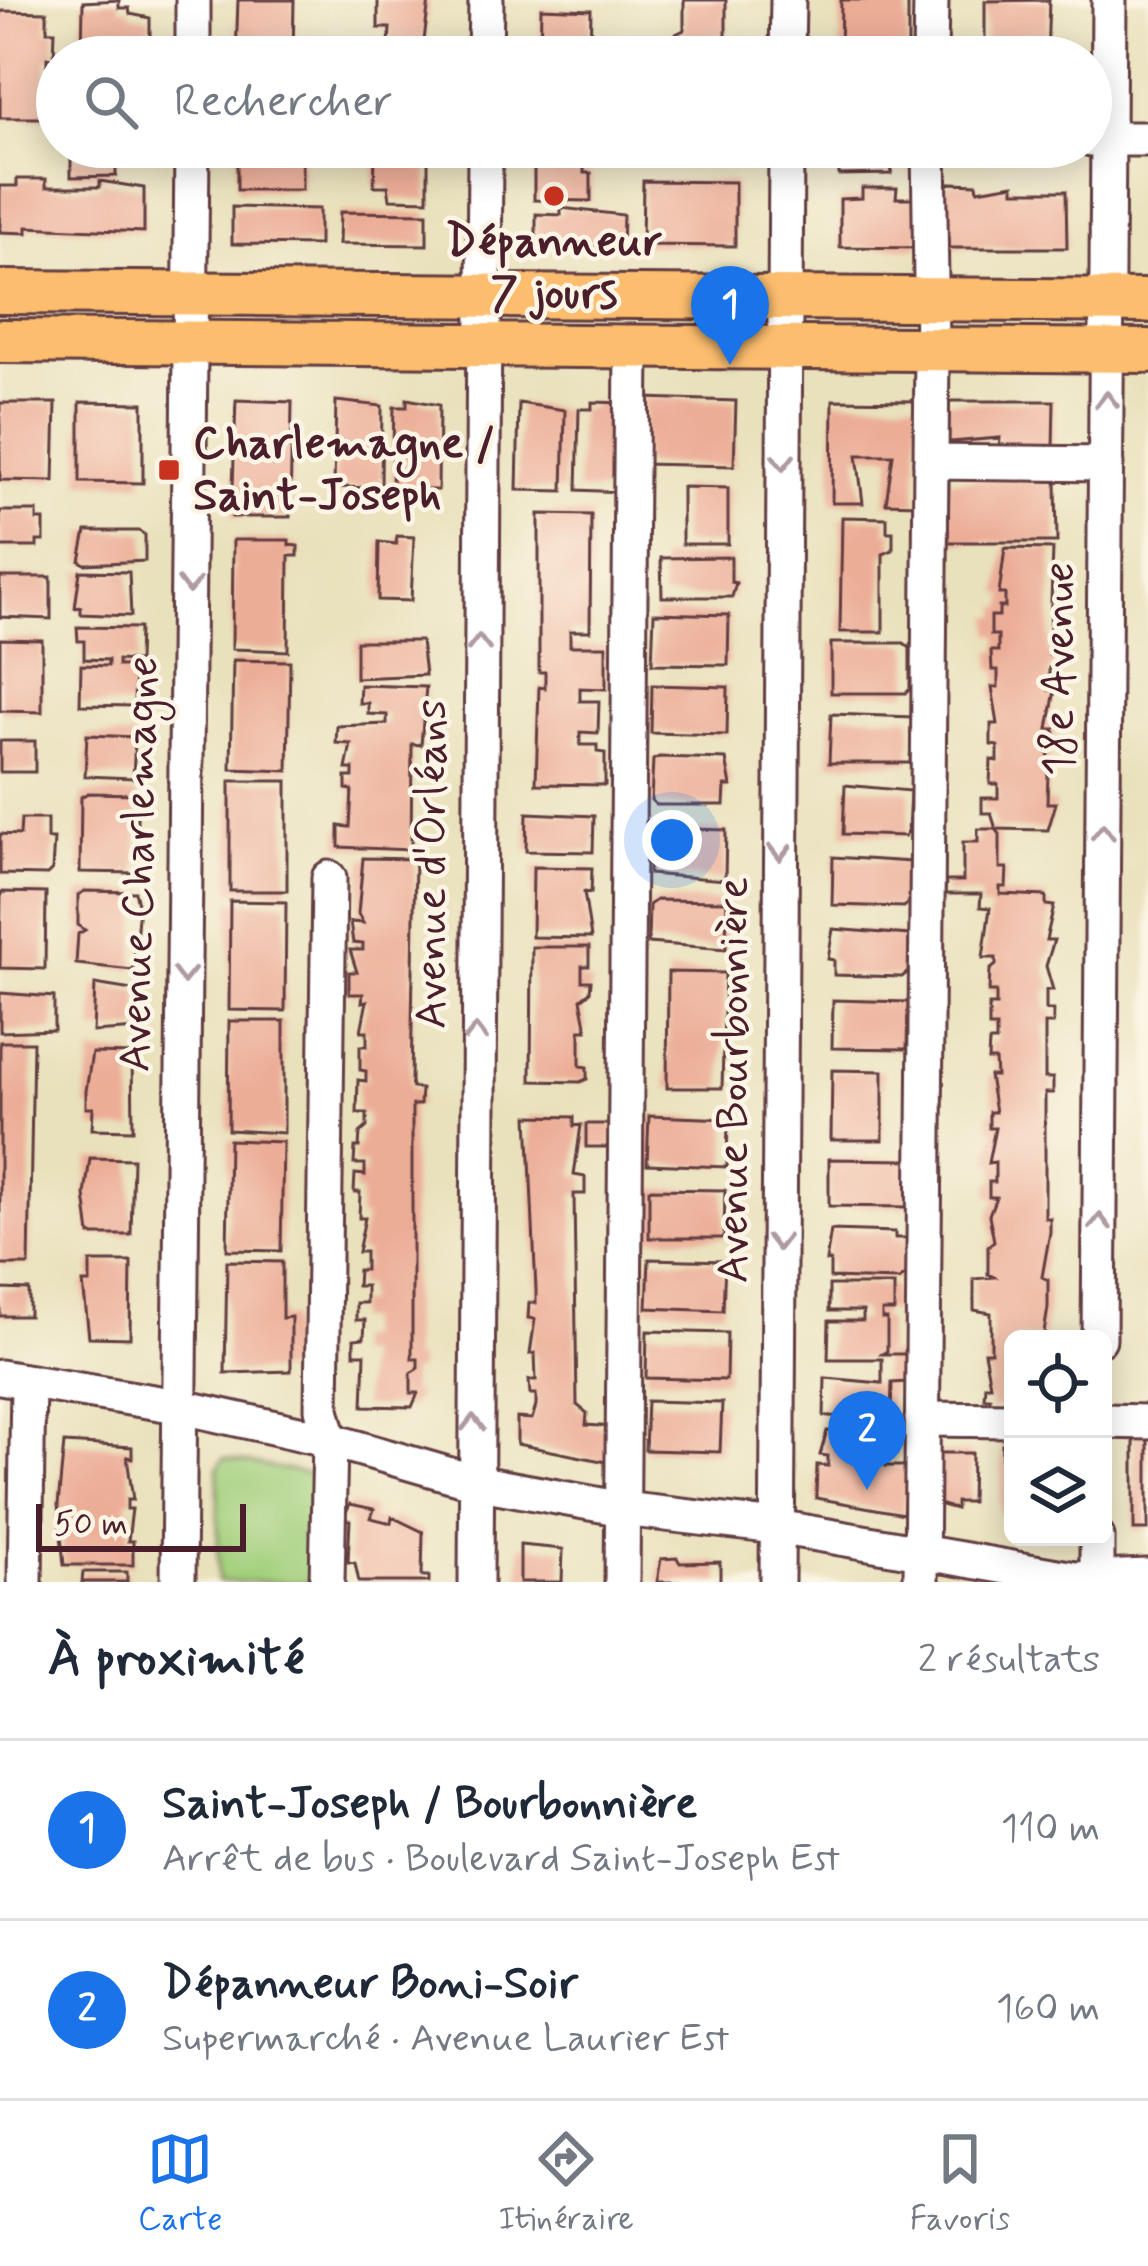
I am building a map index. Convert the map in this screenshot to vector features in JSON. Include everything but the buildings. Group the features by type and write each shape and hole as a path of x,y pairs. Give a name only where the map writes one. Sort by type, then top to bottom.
{"main road":[{"path":"0,292 1127,301"},
{"path":"0,341 1128,350"}],"street":[{"path":"193,0 193,36"},
{"path":"485,36 486,0"},
{"path":"787,36 788,0"},
{"path":"930,36 931,0"},
{"name":"18e Avenue","path":"1107,36 1109,0"},
{"path":"1112,139 1148,139"},
{"name":"Avenue Charlemagne","path":"178,1582 192,168"},
{"name":"Avenue d'Orléans","path":"476,1582 484,168"},
{"name":"Avenue Bourbonnière","path":"777,1582 786,168"},
{"path":"921,1567 932,347 928,168"},
{"name":"18e Avenue","path":"1099,1330 1106,464 1128,350 1127,301 1105,168"},
{"path":"622,1582 632,345"},
{"path":"931,462 1106,464"},
{"path":"327,1582 329,1440 322,1409 329,878"},
{"path":"26,1582 14,1380 178,1406 329,1440 475,1482 623,1509 777,1527 921,1567 1097,1581 1148,1576"},
{"path":"922,1419 1004,1420"},
{"path":"1112,1421 1148,1422"},
{"path":"1097,1546 1097,1581"}],"green space":[{"path":"224,1458 324,1477 321,1582 218,1582 218,1468"}],"place":[{"name":"Dépanneur 7 jours","path":"554,196"},
{"name":"Saint-Joseph / Bourbonnière","path":"730,365"},
{"name":"Charlemagne / Saint-Joseph","path":"169,470"},
{"name":"Dépanneur Boni-Soir","path":"867,1490"}]}
